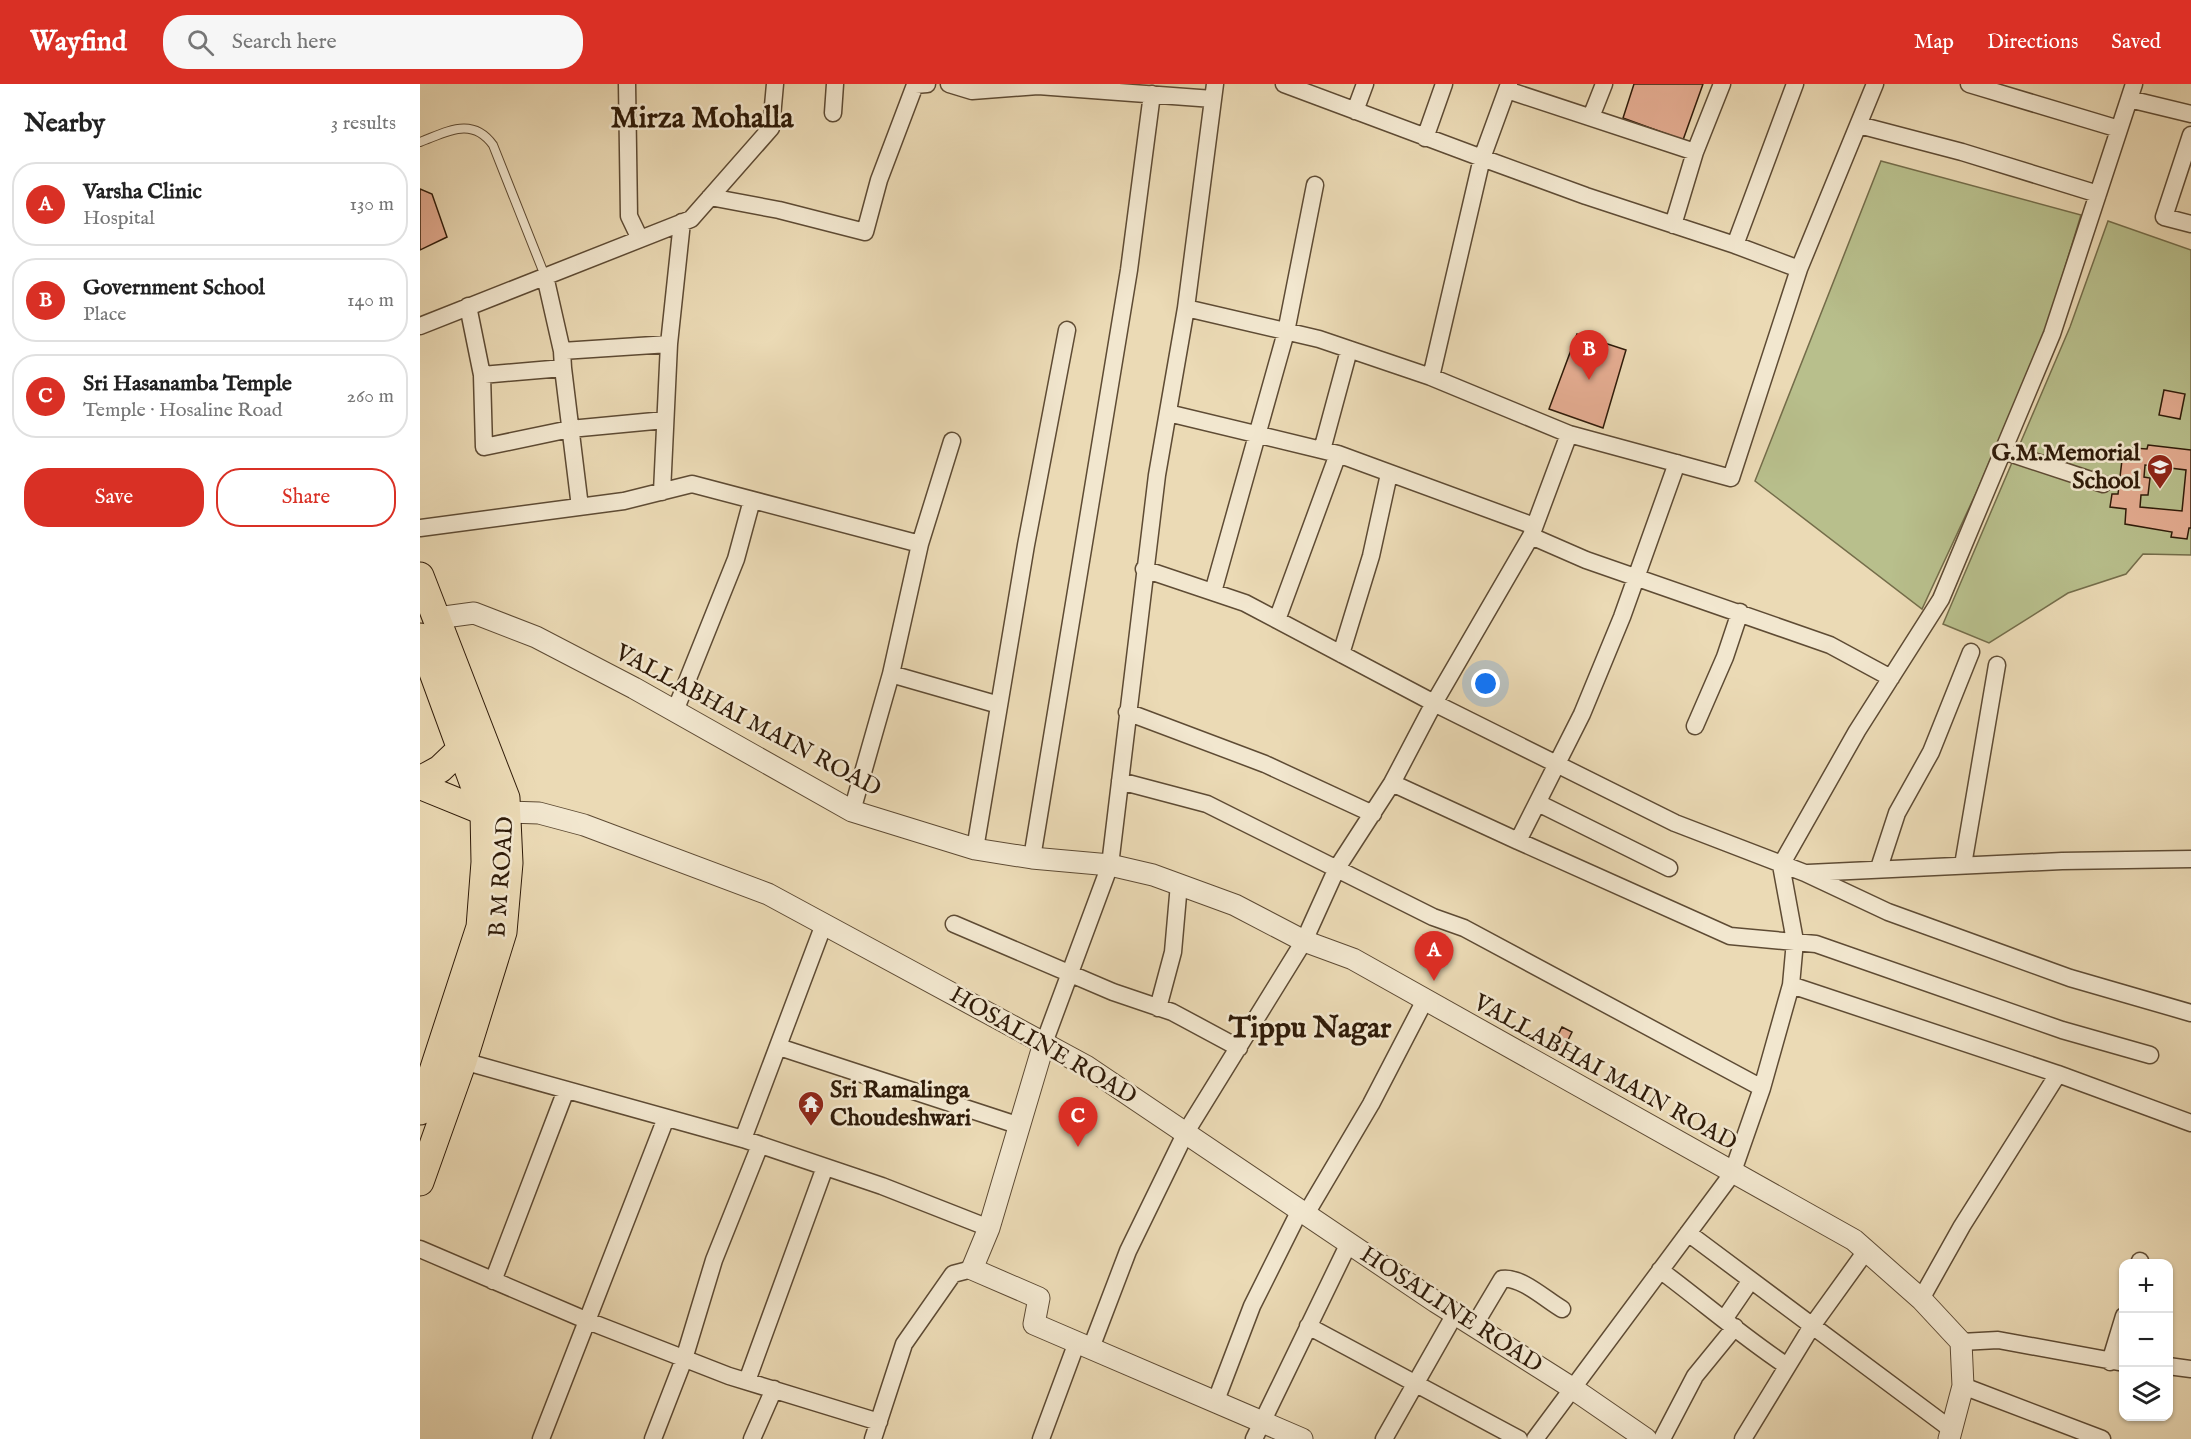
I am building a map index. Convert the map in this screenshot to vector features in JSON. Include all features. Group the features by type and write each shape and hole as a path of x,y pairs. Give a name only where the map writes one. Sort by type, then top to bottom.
{"highway":[{"name":"B M ROAD","path":"420,576 429,627 506,798 496,812"},
{"path":"420,1182 452,1057 480,927 485,862 496,812 461,749 429,627"},
{"path":"420,780 440,769 461,749"},
{"path":"420,1111 452,1057"}],"main road":[{"path":"420,786 496,812"}],"street":[{"path":"627,84 629,216 640,239"},
{"path":"420,326 691,219 771,128 775,84"},
{"path":"833,112 835,84"},
{"path":"710,197 779,210 865,232 879,180 919,84"},
{"path":"949,84 972,91 1038,86 1152,94 1214,92 1186,308 1144,569 1110,865 1044,1043 989,1228 972,1269"},
{"path":"1286,84 1425,138 1799,269"},
{"path":"1355,111 1365,84"},
{"path":"1425,138 1444,84"},
{"path":"1591,117 1604,84"},
{"path":"1673,225 1695,152 1722,84"},
{"path":"1735,245 1795,84"},
{"path":"1186,308 1349,350 1431,377 1569,434 1731,478 1799,269 1875,84"},
{"path":"1969,84 2119,129"},
{"path":"1431,377 1482,158 1508,87 1695,152"},
{"path":"1535,1439 1732,1174 1762,1088 1791,985 1795,941 1781,865 1857,731 1941,599 2052,334 2131,91 2191,114"},
{"path":"1032,858 1130,270 1152,94"},
{"path":"1860,125 1962,152 2098,194"},
{"path":"2191,135 2185,171 2164,218 2191,224"},
{"path":"1214,592 1286,332 1315,185"},
{"path":"662,492 669,344 682,222"},
{"path":"546,276 562,351 580,507"},
{"path":"468,306 482,375 484,447 570,429 665,420"},
{"path":"975,849 1067,330"},
{"path":"562,351 669,344"},
{"path":"1278,620 1330,452 1349,350"},
{"path":"482,375 563,368"},
{"path":"1168,413 1330,452 1533,531 1586,560 1830,645 1891,678"},
{"path":"1041,1439 1186,1132 1304,941 1337,868 1392,783 1434,703 1533,531 1569,434"},
{"path":"852,811 891,674 920,544 952,441"},
{"path":"2003,451 2103,484"},
{"path":"1518,841 1582,714 1636,577 1677,463"},
{"path":"1341,654 1371,556 1389,474"},
{"path":"420,528 580,507 662,492 692,484 920,544"},
{"path":"675,711 736,559 752,500"},
{"path":"1144,569 1245,603 1434,703 1675,823 1805,873 1888,912 2070,978 2191,1013"},
{"path":"1695,726 1725,657 1740,612"},
{"name":"VALLABHAI MAIN ROAD","path":"429,627 474,613 536,637 675,711 852,811 975,849 1032,858 1110,865 1153,874 1235,905 1304,941 1353,959 1732,1174 1826,1224 1866,1251 1921,1299 1961,1342"},
{"path":"1879,868 1897,813 1931,752 1971,652"},
{"path":"1964,865 1998,664"},
{"path":"891,674 999,705"},
{"path":"1127,712 1256,760 1373,814"},
{"path":"1120,782 1207,804 1433,917 1464,928 1762,1088"},
{"path":"1392,783 1730,936 1816,944 2062,1030 2150,1055"},
{"path":"1538,802 1669,868"},
{"name":"HOSALINE ROAD","path":"496,812 539,813 584,825 768,894 1044,1043 1086,1066 1455,1314 1572,1388 1646,1439"},
{"path":"1805,873 2190,855"},
{"path":"1158,1008 1173,952 1179,884"},
{"path":"743,1139 824,924"},
{"path":"954,924 1069,974 1172,1012 1239,1048"},
{"path":"1791,985 2058,1074 2191,1124"},
{"path":"1215,1403 1252,1306 1303,1212 1371,1104 1425,1000"},
{"path":"779,1047 1020,1126"},
{"path":"452,1057 743,1139 882,1186 989,1228"},
{"path":"1921,1299 1962,1226 2058,1074"},
{"path":"494,1281 566,1090"},
{"path":"541,1439 666,1118"},
{"path":"653,1439 684,1359 714,1260 760,1145"},
{"path":"747,1382 825,1167"},
{"path":"1688,1233 1951,1435 1963,1386 1961,1342 1998,1340 2117,1362"},
{"path":"1257,1430 1349,1243"},
{"path":"420,1249 588,1321 684,1359 747,1382 879,1422"},
{"path":"1743,1439 1812,1326 1866,1251"},
{"path":"873,1439 904,1344 953,1274 972,1269 1039,1298 1034,1324 1215,1403 1257,1430 1302,1439"},
{"path":"1660,1270 1730,1323 1747,1340 1787,1366"},
{"path":"1474,1326 1502,1280 1506,1278 1517,1281 1562,1309"},
{"path":"1662,1439 1695,1376 1730,1323 1751,1280"},
{"path":"1384,1439 1414,1381 1455,1314"},
{"path":"1308,1326 1519,1439"},
{"path":"2173,1367 2191,1369"},
{"path":"1963,1386 2102,1439"},
{"path":"752,1439 774,1389"}],"lane":[{"path":"420,142 461,127 472,128 487,136 493,145 546,276"}],"green space":[{"path":"1881,161 2081,215 2047,326 1977,491 1922,609 1755,481"},
{"path":"2108,221 2191,250 2191,555 2143,554 2126,574 2068,593 1989,643 1943,624 2070,327"}],"building":[{"path":"1634,84 1703,84 1683,140 1623,118"},
{"path":"420,189 432,194 447,237 420,250"},
{"path":"1577,334 1626,350 1603,428 1549,409"},
{"path":"2164,390 2185,394 2180,419 2159,415"},
{"path":"2148,445 2191,450 2191,528 2189,528 2187,539 2171,537 2172,532 2125,524 2126,509 2110,507 2112,494 2118,494 2122,460 2126,460 2126,456 2132,457 2133,448 2147,449","holes":["2145,465 2186,470 2182,511 2140,507 2141,495 2148,495 2150,478 2144,477"]},
{"path":"1562,1027 1572,1032 1561,1054 1551,1049"}],"place":[{"name":"Government School","path":"1589,380"},
{"name":"G.M.Memorial School","path":"2160,490"},
{"name":"Varsha Clinic","path":"1434,981"},
{"name":"Sri Ramalinga Choudeshwari","path":"811,1127"},
{"name":"Sri Hasanamba Temple","path":"1078,1147"}],"district":[{"name":"Mirza Mohalla","path":"702,119"},
{"name":"Tippu Nagar","path":"1310,1029"}]}
